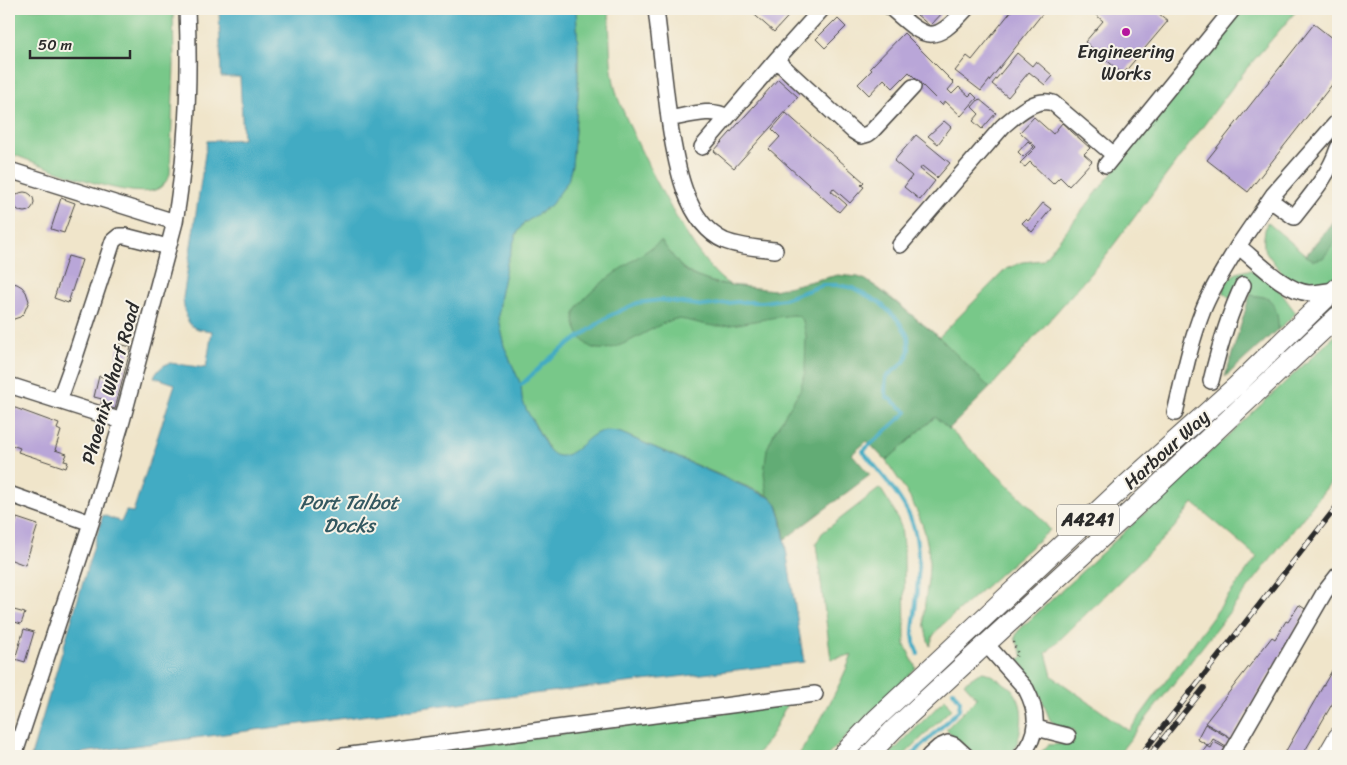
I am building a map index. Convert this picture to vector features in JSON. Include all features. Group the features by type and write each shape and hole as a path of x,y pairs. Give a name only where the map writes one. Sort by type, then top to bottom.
{"main road":[{"name":"Harbour Way","path":"842,756 875,720 1120,490 1236,386 1337,288"},
{"name":"Harbour Way","path":"868,756 894,729 1338,316"},
{"path":"1326,756 1338,737"}],"street":[{"name":"Phoenix Wharf Road","path":"14,756 91,524 122,421 174,222 179,198 186,129 188,70 187,9"},
{"path":"656,9 669,119 687,196 696,214 706,227 718,237 733,244 774,250"},
{"path":"702,147 822,9"},
{"path":"892,9 920,32 932,36 942,32 966,9"},
{"path":"900,245 1003,126 1035,104 1043,101 1053,103 1110,160 1233,9"},
{"path":"776,60 853,131 861,136 872,131 913,87"},
{"path":"669,119 711,112 732,112"},
{"path":"1175,413 1198,322 1210,293 1238,246 1270,200 1338,121"},
{"path":"1270,200 1294,217 1321,182 1338,148"},
{"path":"9,170 174,222"},
{"path":"59,401 113,241 119,236 125,236 168,247"},
{"path":"1238,246 1296,290 1312,293 1337,288"},
{"path":"1211,381 1224,329 1243,285"},
{"path":"1198,322 1224,329"},
{"path":"9,385 122,421"},
{"path":"9,494 91,524"},
{"path":"1230,756 1324,593 1338,575"},
{"path":"986,644 1026,689 1031,698 1036,728 1030,746 1021,756"},
{"path":"343,756 815,694"},
{"path":"1036,728 1068,736"},
{"path":"929,756 939,747 948,744 954,746 966,756"}],"green space":[{"path":"9,9 173,9 174,64 170,174 162,186 155,190 142,192 104,186 9,153"},
{"path":"576,9 609,9 610,52 614,85 624,113 667,201 703,258 719,277 734,286 771,290 830,277 853,277 864,280 880,289 939,337 1006,269 1023,262 1043,260 1242,9 1298,9 1247,68 1103,259 990,388 949,429 1035,511 1050,530 941,626 933,636 930,646 926,635 924,615 929,566 926,537 922,523 910,498 886,461 935,417 905,383 785,539 778,508 767,495 621,433 605,431 598,433 572,453 563,457 551,453 522,399 521,385 504,346 498,319 499,300 507,263 516,235 523,224 551,205 568,181 572,165 578,95","holes":["674,259 699,278 730,285 574,319 580,304"]},
{"path":"1338,215 1338,277 1329,283 1312,287 1295,282 1281,271 1265,250 1264,240 1267,222 1306,255"},
{"path":"1338,215 1338,238 1323,258 1314,260 1306,256"},
{"path":"661,241 682,268 692,275 714,283 774,290 838,275 858,277 866,280 939,337 990,388 949,429 935,417 886,461 867,441 852,454 870,475 785,539 782,520 776,503 767,495 764,473 767,449 775,431 800,390 805,372 806,336 803,321 798,316 793,315 716,326 675,319 621,345 601,349 588,345 577,330 574,321 576,311 590,293 601,283"},
{"path":"1250,270 1258,272 1271,281 1296,313 1277,331 1278,329 1264,297 1250,295 1251,288 1239,282 1230,299 1223,292 1224,287 1232,276 1236,273"},
{"path":"1250,295 1265,297 1270,300 1276,312 1278,329 1225,377"},
{"path":"1338,333 1338,473 1117,756 1037,756 1048,745 1073,743 1074,730 1060,728 1050,720 1035,682 1019,660 1023,656 1015,638 1018,631","holes":["1193,503 1257,557 1129,731 1052,676 1046,653 1173,529"]},
{"path":"880,488 894,510 901,527 904,554 905,645 916,668 827,756 798,756 828,707 852,655 831,659 816,544 822,533"},
{"path":"981,672 989,674 1013,690 1021,707 1020,732 1012,756 975,756 946,729 977,698 964,683"},
{"path":"945,699 951,709 903,756 888,756"},
{"path":"787,704 771,736 756,756 391,756"}],"water":[{"name":"Port Talbot Docks","path":"219,9 576,9 578,95 572,165 568,181 551,205 523,224 516,235 507,263 499,300 498,319 504,346 521,385 522,399 547,447 553,454 559,456 566,455 597,433 606,431 618,432 771,498 776,503 781,518 804,662 482,700 58,756 31,756 103,515 121,522 126,511 133,512 175,384 154,377 160,368 170,363 206,368 212,331 195,328 189,323 183,298 207,141 243,139 240,77 221,77"}],"building":[{"path":"748,9 795,9 774,32"},
{"path":"910,9 946,9 930,26"},
{"path":"1013,9 1046,9 981,91 955,71 967,56 972,60"},
{"name":"Engineering Works","path":"1089,9 1153,9 1168,21 1123,74 1085,42 1103,21"},
{"path":"838,19 846,27 825,48 816,39"},
{"path":"1314,24 1338,43 1338,77 1248,192 1207,160"},
{"path":"904,33 954,83 948,90 952,94 959,87 969,96 972,93 977,98 961,116 945,101 942,105 909,72 893,88 884,79 869,95 858,84 872,70 870,68"},
{"path":"1017,53 1032,66 1036,61 1053,76 1045,85 1029,72 1008,97 992,84"},
{"path":"778,79 798,97 734,168 714,151"},
{"path":"979,99 996,113 982,129 973,121 979,114 972,107"},
{"path":"786,113 864,182 861,185 864,187 850,203 833,188 831,191 846,204 839,212 769,149 780,137 772,129"},
{"name":"Engineering Works","path":"1034,117 1053,134 1062,123 1090,148 1084,154 1092,161 1069,186 1060,177 1053,184 1030,162 1025,167 1020,163 1036,147 1020,132"},
{"path":"944,121 951,127 938,144 928,136"},
{"path":"916,135 950,163 937,178 922,166 920,169 935,181 920,200 904,187 912,176 894,161"},
{"path":"1028,141 1034,147 1023,157 1018,152"},
{"path":"24,192 31,195 34,202 31,209 24,212 17,209 14,202 17,195"},
{"path":"61,198 75,203 64,233 51,229"},
{"path":"1043,203 1051,209 1032,232 1022,223 1026,219 1028,221"},
{"path":"68,256 82,260 68,303 54,298"},
{"path":"9,282 22,287 29,301 24,313 20,317 11,320 9,320"},
{"path":"119,344 131,347 115,409 101,405 102,399 94,397 99,376 111,379"},
{"path":"10,406 59,424 57,429 61,431 55,450 67,454 64,461 68,462 66,468 18,452 20,448 9,444"},
{"path":"17,518 38,525 25,565 9,559 9,543"},
{"path":"1299,605 1307,610 1232,738 1205,723 1272,637 1275,639"},
{"path":"10,609 25,613 21,624 9,620"},
{"path":"24,629 34,632 25,662 15,659"},
{"path":"1338,660 1338,694 1302,756 1283,756"},
{"path":"1205,724 1231,739 1226,747 1213,739 1209,746 1197,739"},
{"path":"1214,742 1225,748 1221,756 1200,756 1207,746 1211,748"}],"waterway":[{"path":"521,385 550,358 609,316 637,303 661,300 704,306 736,302 763,302 784,299 823,285 853,288 879,302 898,320 908,336 909,349 907,357 904,362 886,377 885,391 887,397 907,412 863,451 900,500 915,530 918,574 913,632 918,654"},
{"path":"911,756 959,710 960,701 953,691"}],"railway":[{"path":"1140,756 1338,505"},
{"path":"1149,756 1204,688"}],"place":[{"name":"Engineering Works","path":"1126,32"}]}
